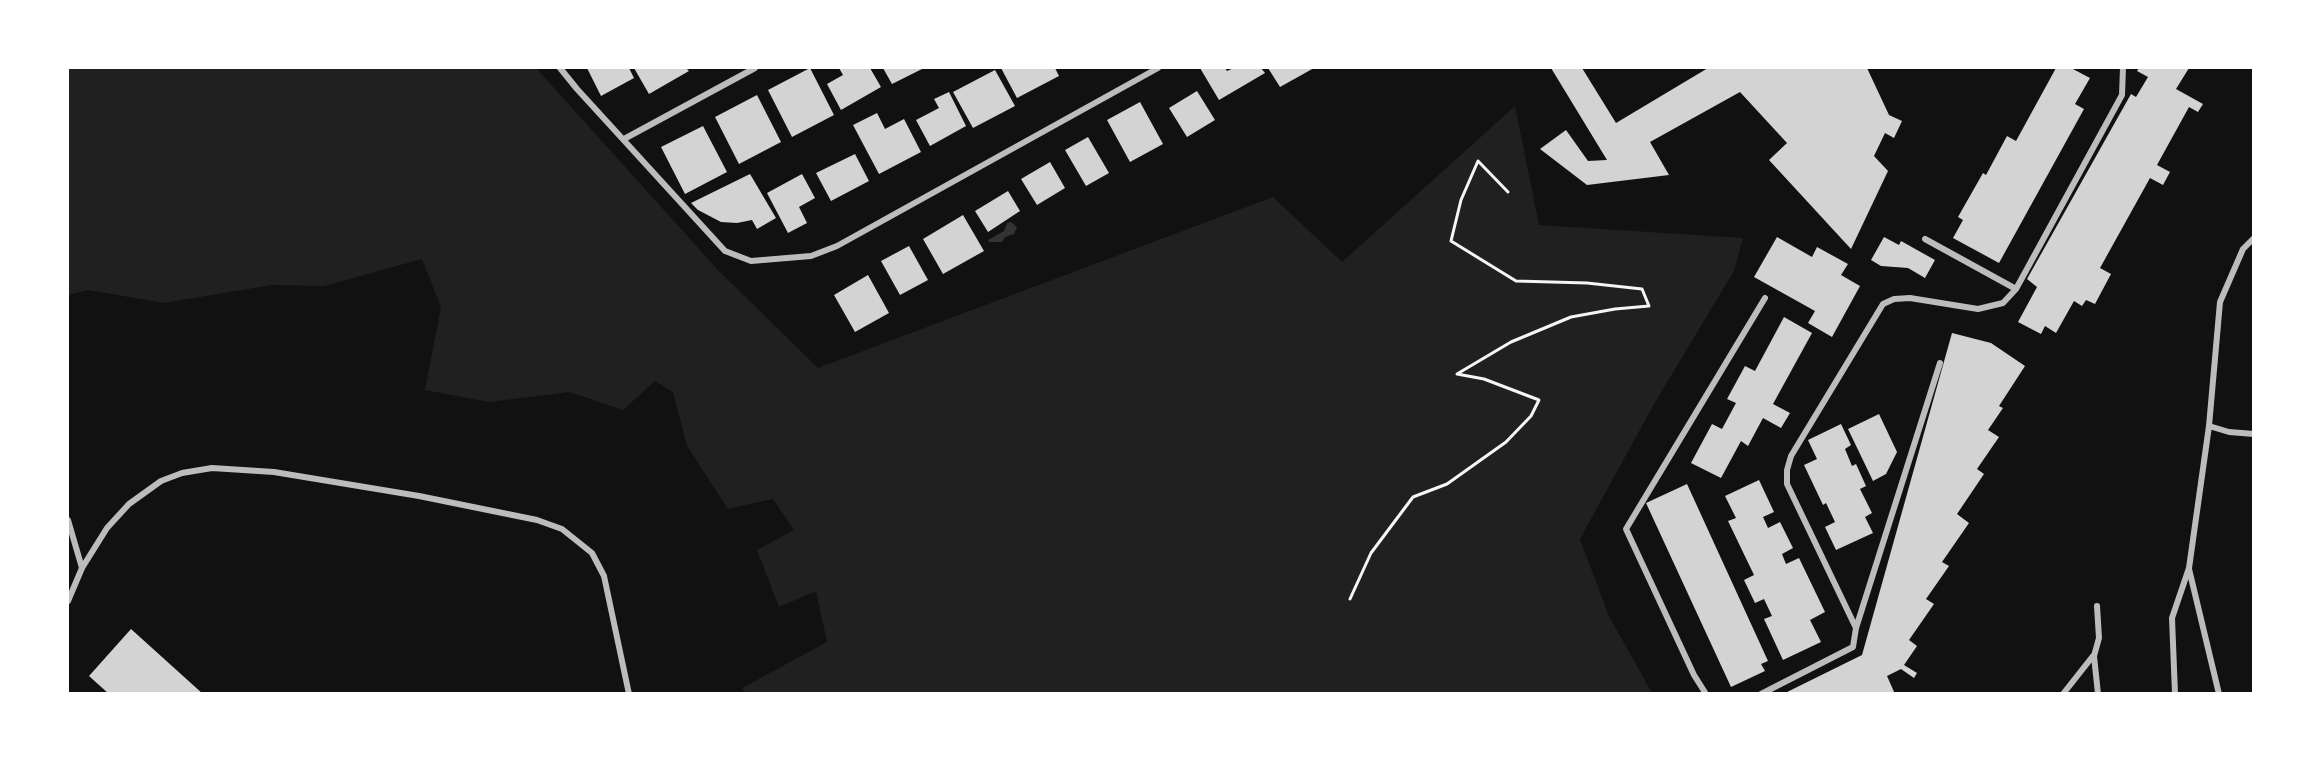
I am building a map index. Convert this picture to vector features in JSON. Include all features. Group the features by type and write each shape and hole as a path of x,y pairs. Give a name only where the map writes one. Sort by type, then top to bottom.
{"street":[{"path":"560,68 725,251 751,261 811,256 837,246 1158,68"},
{"path":"624,139 755,68"},
{"path":"1856,628 1787,484 1787,470 1791,456 1883,304 1894,299 1910,298 1978,309 2003,303 2016,289 2122,95 2123,68"},
{"path":"2175,693 2172,618 2189,568 2209,426 2220,302 2243,249 2253,238"},
{"path":"1925,239 2016,289"},
{"path":"1706,693 1694,675 1626,529 1765,298"},
{"path":"1761,693 1853,647 1856,628 1940,363"},
{"path":"2209,426 2229,432 2253,434"},
{"path":"68,601 81,568 107,528 129,504 161,481 182,473 212,468 274,472 419,496 537,520 562,529 592,554 604,576 628,693"},
{"path":"68,520 81,568"},
{"path":"2189,568 2219,693"},
{"path":"2097,606 2099,638 2094,656 2098,693"},
{"path":"2063,693 2094,656"}],"path":[{"path":"1350,599 1371,553 1413,497 1447,484 1506,442 1532,416 1539,400 1484,379 1457,374 1511,342 1571,317 1649,306 1642,289 1587,283 1516,281 1451,241 1461,200 1478,161 1508,192"}],"shaded area":[{"path":"68,68 536,68 718,270 818,368 1273,197 1342,262 1515,106 1539,225 1743,238 1734,271 1654,404 1580,539 1609,616 1652,693 745,693 742,688 827,642 816,591 779,607 757,550 794,530 773,499 728,509 687,446 673,392 655,381 623,410 570,392 489,402 425,390 441,307 422,259 324,286 272,285 164,303 88,290 68,295"},
{"path":"1011,222 1017,227 1014,234 1005,237 1002,242 989,242 988,240 1004,231 1007,223"}],"building":[{"path":"587,68 629,68 634,78 601,96"},
{"path":"634,68 686,68 689,71 649,94"},
{"path":"810,68 834,115 792,137 768,90"},
{"path":"839,68 870,68 881,87 841,110 827,84 843,75"},
{"path":"883,68 924,68 892,84"},
{"path":"1001,68 1055,68 1059,76 1017,98"},
{"path":"1200,68 1225,68 1227,71 1234,68 1261,68 1265,73 1219,100"},
{"path":"1268,68 1314,68 1280,87"},
{"path":"1551,68 1582,68 1616,123 1708,68 1867,68 1889,115 1902,121 1894,138 1885,133 1874,156 1888,171 1851,249 1769,160 1787,143 1740,92 1650,142 1669,175 1587,185 1540,149 1566,130 1588,161 1607,160"},
{"path":"2056,68 2071,68 2090,78 2075,104 2084,109 1999,263 1953,238 1963,220 1958,217 1983,173 1986,175 2007,136 2016,141"},
{"path":"2139,68 2189,68 2176,89 2203,104 2198,112 2189,107 2157,165 2170,172 2163,185 2150,178 2100,268 2111,274 2095,304 2086,300 2082,306 2074,301 2056,333 2045,326 2041,334 2018,322 2037,287 2027,279 2131,94 2136,97 2148,77 2137,71"},
{"path":"995,70 1015,106 973,128 953,92"},
{"path":"1197,91 1215,120 1187,137 1169,108"},
{"path":"949,92 966,126 930,146 916,120 939,108 934,99"},
{"path":"757,95 781,142 739,164 715,117"},
{"path":"1140,102 1163,144 1130,162 1107,120"},
{"path":"877,113 885,129 904,119 921,152 879,174 853,125"},
{"path":"703,126 727,172 685,194 661,147"},
{"path":"1088,137 1109,173 1086,186 1065,150"},
{"path":"855,154 869,181 831,201 816,173"},
{"path":"1050,162 1065,188 1037,205 1021,179"},
{"path":"750,174 776,218 757,229 752,220 737,223 721,222 698,210 691,203"},
{"path":"802,174 815,198 799,207 807,223 788,233 767,193"},
{"path":"1008,191 1020,211 988,232 975,211"},
{"path":"963,215 984,251 943,274 923,239"},
{"path":"1777,237 1812,257 1817,247 1848,264 1841,275 1860,286 1832,337 1808,323 1815,311 1754,277"},
{"path":"1884,237 1899,245 1901,241 1935,260 1925,278 1908,268 1881,266 1871,260"},
{"path":"909,246 928,280 900,295 881,261"},
{"path":"868,275 889,313 855,332 834,295"},
{"path":"1784,317 1812,333 1773,404 1790,413 1781,428 1763,418 1748,446 1741,441 1721,478 1691,463 1712,424 1722,429 1736,403 1727,399 1745,366 1755,371"},
{"path":"1952,333 1991,343 2025,366 1999,406 2003,408 1988,430 1999,437 1977,469 1984,474 1957,514 1969,523 1942,562 1949,566 1926,599 1934,604 1909,640 1917,646 1904,665 1917,673 1914,678 1901,669 1887,676 1895,694 1783,694 1862,655"},
{"path":"1879,414 1897,452 1886,474 1873,481 1848,429"},
{"path":"1841,424 1851,445 1845,449 1852,466 1856,464 1866,486 1860,489 1872,513 1865,517 1873,533 1836,550 1825,527 1835,522 1826,503 1823,505 1804,465 1817,459 1808,440"},
{"path":"1759,480 1774,512 1763,517 1768,528 1780,522 1793,548 1782,554 1786,564 1799,558 1825,612 1810,620 1821,642 1783,660 1764,619 1772,616 1764,599 1755,603 1744,580 1754,575 1728,521 1736,518 1725,496"},
{"path":"1687,484 1768,661 1761,664 1765,671 1731,687 1646,503"},
{"path":"131,629 203,694 109,694 89,676"}]}
